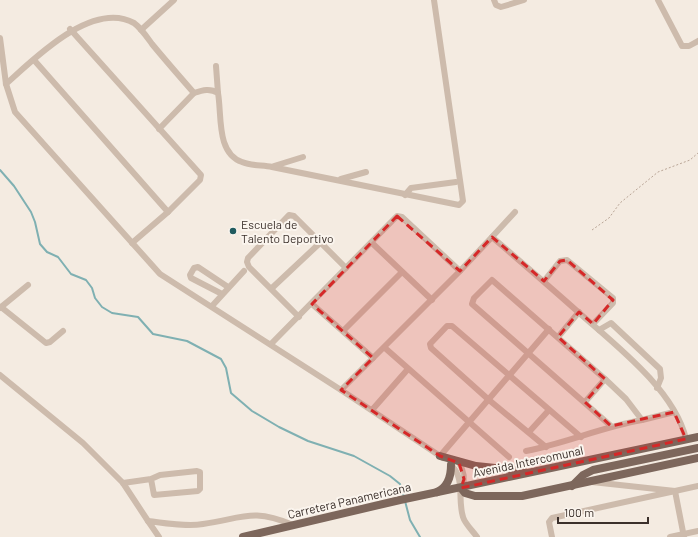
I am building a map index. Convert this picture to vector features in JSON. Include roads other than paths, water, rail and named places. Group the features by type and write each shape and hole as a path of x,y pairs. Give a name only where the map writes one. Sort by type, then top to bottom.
{"main road":[{"name":"Avenida Intercomunal","path":"698,437 461,488 465,493 475,496 509,497 534,494 698,458"},
{"path":"671,454 686,439 698,444"},
{"path":"572,486 583,474 593,470 698,448"},
{"path":"440,456 455,464 491,469 538,471"},
{"path":"434,494 448,482 455,464"},
{"name":"Carretera Panamericana","path":"243,537 256,536 293,524 461,488"}],"street":[{"path":"141,30 174,0"},
{"path":"216,66 225,148 231,156 242,162 459,205 463,201 434,0"},
{"path":"494,0 496,5 501,7 524,0"},
{"path":"658,0 682,46 689,46 698,41"},
{"path":"6,84 34,60 50,43 70,29 91,18 111,15 127,19 134,23 194,94"},
{"path":"70,29 201,175 200,180 168,212 132,243"},
{"path":"0,38 6,84 15,112 160,274 271,344 440,456 549,329"},
{"path":"34,60 168,212"},
{"path":"159,129 194,94 207,89 218,94"},
{"path":"272,167 303,158"},
{"path":"339,180 366,172"},
{"path":"405,195 411,188 456,182"},
{"path":"341,390 432,300 516,212"},
{"path":"299,317 272,288 249,267 247,262 248,258 289,215 294,216 346,268"},
{"path":"271,344 397,216 400,216 460,271"},
{"path":"492,237 593,324 644,371 658,388 674,412 686,439"},
{"path":"272,288 321,242"},
{"path":"372,243 432,300"},
{"path":"544,281 560,261 567,260 613,298 613,303 593,324"},
{"path":"222,294 191,278 190,275 194,268 198,267 228,287"},
{"path":"212,306 244,271"},
{"path":"343,331 402,272"},
{"path":"611,426 472,304 474,298 489,281 494,281 605,379 626,399 642,420"},
{"path":"28,285 1,308 46,343 50,342 63,331"},
{"path":"312,304 373,358"},
{"path":"558,337 579,312"},
{"path":"599,330 611,323 660,369 662,375 658,388"},
{"path":"546,447 489,400 431,348 430,344 447,326 452,326 581,437"},
{"path":"384,348 509,457"},
{"path":"372,410 408,369"},
{"path":"0,375 83,443 123,483 159,537"},
{"path":"584,402 605,379"},
{"path":"529,432 549,410"},
{"path":"526,451 581,437 611,426 674,412"},
{"path":"455,464 464,478 461,488 462,516 477,537"},
{"path":"123,483 151,479 160,475 198,471 200,489 198,491 154,494 151,479"},
{"path":"588,482 675,491"},
{"path":"552,537 548,522 552,518 698,486"},
{"path":"675,491 683,536"},
{"path":"148,521 203,524 237,516 254,514 272,516 293,524"},
{"path":"670,537 683,536 698,531"}],"waterway":[{"path":"0,170 14,186 31,212 40,244 47,252 58,257 71,274 86,280 92,288 95,298 102,307 112,313 138,317 153,334 187,341 221,359 226,368 231,393 252,411 279,427 308,441 354,456 390,476 400,484 404,497"},
{"path":"405,501 410,520 420,537"}],"place":[{"name":"Escuela de Talento Deportivo","path":"233,231"}]}
